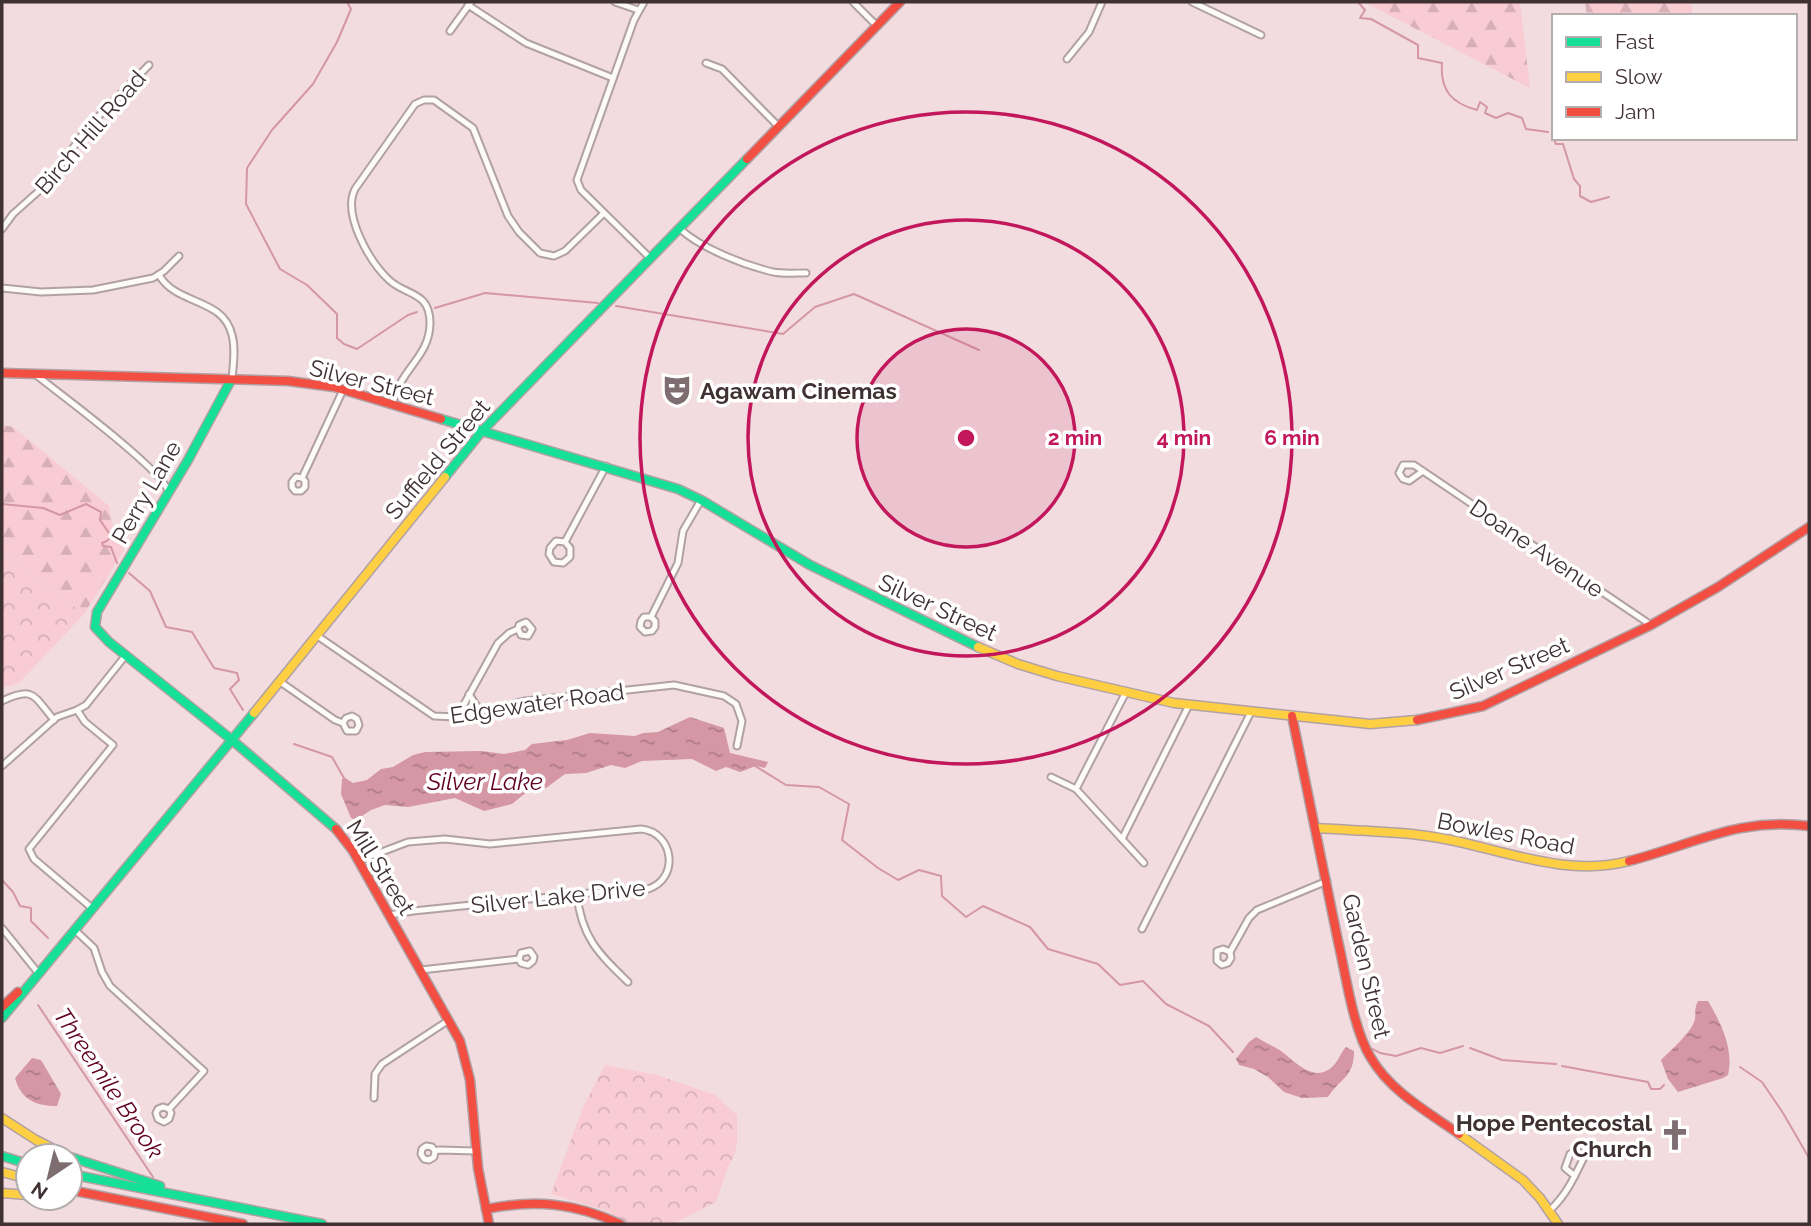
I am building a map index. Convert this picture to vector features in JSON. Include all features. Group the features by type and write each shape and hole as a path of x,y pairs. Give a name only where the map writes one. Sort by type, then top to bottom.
{"main road":[{"name":"Suffield Street","path":"2,1017 76,931 482,431 900,2"},
{"name":"Silver Street","path":"2,373 313,383 342,390 664,484 701,500 797,558 977,648 1049,673 1189,705 1292,716 1384,723 1423,721 1467,711 1651,625 1718,587 1809,527"},
{"name":"Perry Lane","path":"94,623 98,609 188,460 232,380"},
{"name":"Mill Street","path":"94,623 99,633 328,820 344,838 463,1046 470,1070 476,1151 489,1224"},
{"name":"Garden Street","path":"1292,716 1342,959 1360,1034 1376,1068 1404,1096 1517,1175 1535,1192 1558,1224"},
{"name":"Bowles Road","path":"1316,828 1422,836 1534,862 1581,867 1609,866 1637,859 1716,832 1739,827 1764,823 1809,826"},
{"name":"Suffield Street","path":"2,1007 39,974"},
{"path":"2,1118 40,1142"},
{"path":"84,1162 237,1208"},
{"path":"84,1177 322,1224"},
{"path":"84,1193 243,1224"},
{"path":"84,1199 174,1211"},
{"path":"486,1209 520,1202 551,1202 586,1209 620,1224"}],"street":[{"path":"615,2 638,10"},
{"path":"645,2 638,10 578,176 578,184 650,258"},
{"path":"853,2 876,25"},
{"path":"1067,59 1089,32 1101,2"},
{"path":"1192,2 1261,34"},
{"path":"450,31 469,4 526,43 613,78"},
{"path":"706,63 722,69 778,126"},
{"name":"Birch Hill Road","path":"2,229 13,214 49,182 87,128 149,65"},
{"path":"392,404 402,381 426,347 429,314 418,296 390,281 373,258 356,227 350,201 355,189 415,103 434,100 473,128 511,221 543,254 554,256 565,251 604,213"},
{"path":"679,228 702,246 750,264 773,272 806,273"},
{"path":"2,289 80,291 147,280 159,275 179,256"},
{"path":"159,275 174,292 207,304 225,319 233,339 232,380"},
{"path":"36,375 144,463 167,484 169,491"},
{"path":"302,478 342,390"},
{"path":"565,542 606,466"},
{"name":"Doane Avenue","path":"1423,471 1651,625"},
{"path":"651,617 678,563 682,535 701,500"},
{"path":"556,541 565,542 571,550 570,557 563,563 554,562 550,557 550,548 556,541"},
{"path":"457,717 498,643 518,629"},
{"name":"Edgewater Road","path":"316,635 426,712 438,717 481,713 532,700 678,685 724,696 736,704 742,720 737,746"},
{"path":"2,766 54,720 86,705 126,655"},
{"path":"279,681 343,723"},
{"path":"2,701 21,692 28,693 34,696 54,720"},
{"path":"1076,789 1126,692"},
{"path":"469,694 481,713"},
{"path":"1122,839 1189,705"},
{"path":"77,710 85,722 113,746 29,849 34,859 93,909"},
{"path":"1142,929 1251,712"},
{"path":"1051,777 1076,789 1144,863"},
{"name":"Silver Lake Drive","path":"358,861 408,842 445,839 490,844 635,829 651,831 660,837 670,856 662,881 639,891 577,894 390,915"},
{"path":"1230,952 1249,918 1257,910 1327,881"},
{"path":"577,894 580,921 588,939 628,982"},
{"path":"2,928 39,974"},
{"path":"76,931 94,948 110,986 204,1071 169,1109"},
{"path":"421,970 519,959"},
{"path":"374,1098 375,1074 382,1064 449,1020"},
{"path":"435,1151 476,1151"},
{"path":"1549,1211 1560,1202 1575,1176 1585,1155 1576,1151 1570,1154 1565,1168 1575,1176"}],"green space":[{"path":"1364,2 1520,2 1530,88"},
{"path":"1585,2 1691,2 1693,14 1587,14"},
{"path":"2,425 13,427 109,506 112,523 124,550 84,614 2,553"},
{"path":"2,553 84,614 19,683 2,688"},
{"path":"605,1065 657,1075 715,1095 737,1115 737,1144 716,1202 673,1224 628,1224 607,1211 551,1194 583,1107"}],"water":[{"name":"Silver Lake","path":"690,717 724,728 730,753 768,762 765,768 756,766 740,772 726,767 716,771 692,759 642,761 625,768 611,765 586,773 565,774 546,788 534,789 512,804 484,811 455,798 408,807 385,805 356,820 351,818 341,794 342,779 353,783 367,780 381,769 393,767 413,755 425,752 481,751 504,754 525,750 532,744 567,740 590,733 635,736 658,732"},
{"path":"1698,1001 1708,1001 1722,1027 1728,1046 1728,1075 1678,1092 1668,1079 1661,1060 1690,1029"},
{"path":"1256,1037 1306,1070 1320,1073 1336,1063 1346,1047 1354,1051 1352,1067 1328,1097 1302,1098 1284,1092 1268,1077 1254,1069 1239,1065 1236,1059"},
{"path":"32,1058 41,1060 61,1094 57,1106 36,1103 21,1092 15,1078"}],"waterway":[{"path":"347,2 351,9 337,42 313,84 272,130 247,168 246,204 280,269 307,285 337,314 337,338 344,344 357,349 408,315 417,312"},
{"path":"1358,2 1365,10 1360,18 1371,19 1418,45 1418,58 1442,63 1445,88 1460,104 1477,110 1480,102 1487,107 1485,113 1496,118 1508,113 1522,118 1526,129 1548,132"},
{"path":"1554,140 1556,144 1563,144 1574,179 1580,186 1580,196 1591,202 1609,197"},
{"path":"435,308 485,293 598,303"},
{"path":"616,306 783,334 815,307 854,294 979,350"},
{"path":"2,504 43,508 60,515 86,504 101,512 100,520 111,536 102,543 103,546 111,547 117,563"},
{"path":"129,573 150,591 166,627 192,632 214,668 237,673 239,680 230,689 243,710"},
{"path":"294,744 332,757 345,780"},
{"path":"755,766 786,785 819,787 849,804 842,840 898,880 919,870 941,876 942,896 966,917 983,906 1030,927 1048,949 1098,964 1120,985 1143,981 1166,1004 1209,1026 1233,1052"},
{"name":"Threemile Brook","path":"2,880 13,892 20,906 31,908 31,921 48,938"},
{"name":"Threemile Brook","path":"38,1005 153,1177"},
{"path":"1371,1048 1396,1056 1421,1048 1440,1053 1463,1046"},
{"path":"1470,1048 1502,1060 1556,1064"},
{"path":"1562,1066 1648,1082 1651,1089 1660,1089 1664,1085"},
{"path":"1740,1067 1762,1082 1809,1158"}],"traffic: fast":[{"path":"445,477 482,431 747,159"},
{"path":"231,380 188,460 97,612 95,627 109,642 232,740 336,829"},
{"path":"441,419 678,489 810,565 978,647"},
{"path":"2,1018 254,713"},
{"path":"2,1156 14,1160"},
{"path":"84,1162 160,1186"},
{"path":"84,1177 322,1224"}],"traffic: slow":[{"path":"254,713 445,477"},
{"path":"978,647 1018,664 1057,676 1174,703 1370,724 1417,720"},
{"path":"1316,828 1433,837 1561,865 1606,865 1629,861"},
{"path":"2,1118 40,1142"},
{"path":"1459,1134 1523,1180 1558,1224"},
{"path":"2,1172 14,1175"},
{"path":"2,1193 14,1194"}],"traffic: jam":[{"path":"747,159 900,2"},
{"path":"2,373 288,381 334,387 441,419"},
{"path":"1417,720 1483,706 1651,625 1718,587 1809,527"},
{"path":"1292,716 1359,1032 1371,1058 1389,1081 1459,1134"},
{"path":"1629,861 1738,829 1760,825 1809,826"},
{"path":"336,829 353,851 460,1041 470,1080 478,1168 489,1224"},
{"path":"2,1007 18,992"},
{"path":"84,1193 243,1224"},
{"path":"486,1209 521,1204 554,1205 587,1211 620,1224"}],"place":[{"name":"Agawam Cinemas","path":"677,390"},
{"name":"Hope Pentecostal Church","path":"1675,1135"}]}
